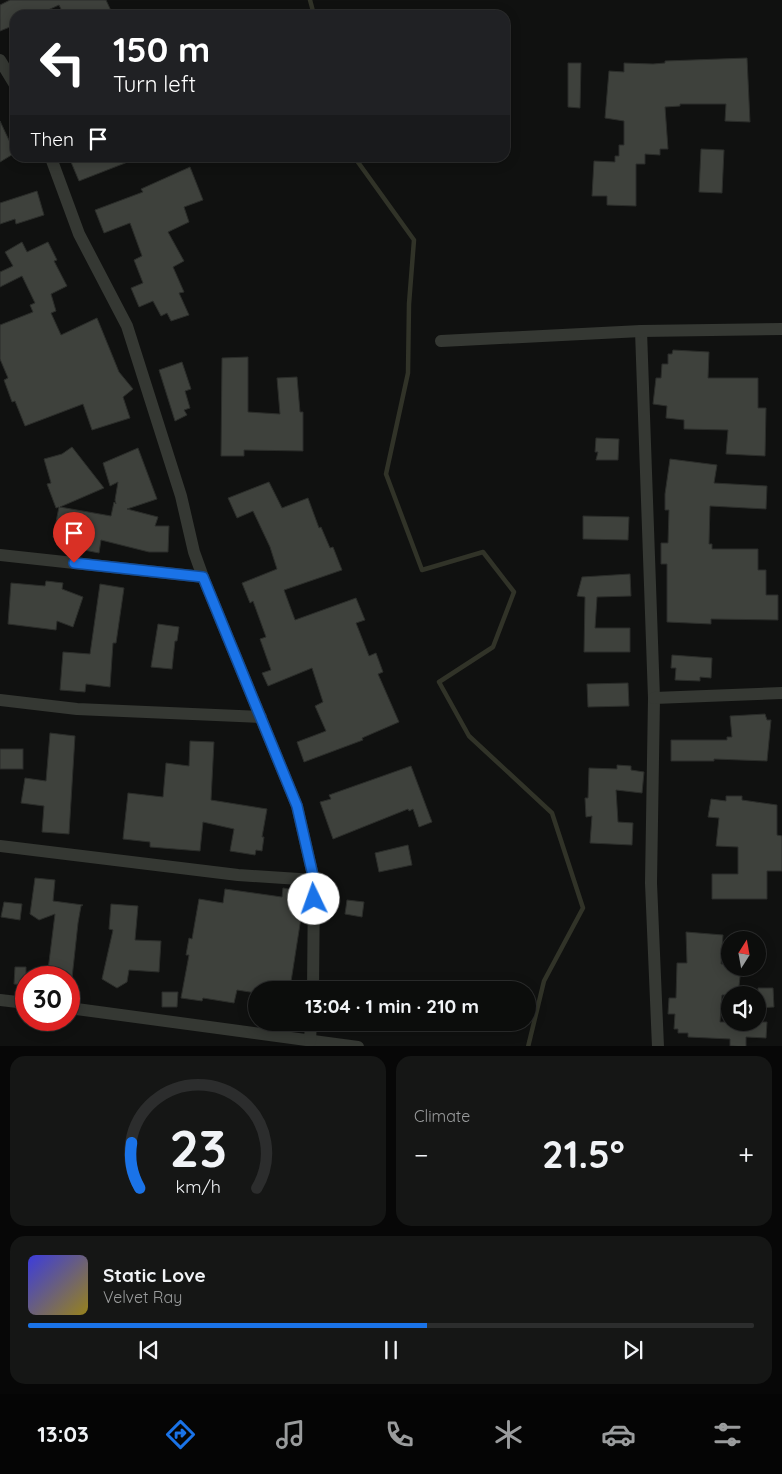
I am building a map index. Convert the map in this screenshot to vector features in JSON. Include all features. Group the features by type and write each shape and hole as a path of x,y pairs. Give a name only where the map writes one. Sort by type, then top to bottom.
{"street":[{"path":"0,60 10,77"},
{"path":"52,162 79,234 127,326 180,496 194,552 297,806 314,880 313,981"},
{"path":"441,341 642,331 782,329"},
{"path":"642,331 654,698 651,882 658,1046"},
{"path":"0,555 203,577"},
{"path":"654,698 782,693"},
{"path":"0,700 76,709 261,717"},
{"path":"0,846 238,875 314,880"},
{"path":"0,1000 15,1002"},
{"path":"80,1009 358,1046"},
{"path":"310,1041 311,1031"}],"building":[{"path":"10,0 106,0 111,10 62,10 59,5 48,10 10,10 10,27 0,31 0,5"},
{"path":"747,58 750,122 725,121 726,104 680,104 680,106 665,107 668,149 660,149 660,155 645,154 645,164 636,164 636,206 607,205 607,196 592,196 594,161 615,162 615,156 619,156 619,145 624,145 624,121 605,118 609,71 624,72 624,63 653,64 665,63 665,61"},
{"path":"568,63 581,63 580,108 568,107"},
{"path":"0,121 10,142 10,156 0,162"},
{"path":"701,149 724,150 722,193 699,192"},
{"path":"71,162 128,162 79,181"},
{"path":"190,167 203,200 184,207 189,222 168,232 184,261 173,267 184,292 179,293 189,315 171,321 167,313 161,316 153,301 139,307 131,288 143,283 134,260 142,256 130,223 104,233 95,210 143,192 141,189"},
{"path":"37,191 44,215 16,224 15,219 0,224 0,203"},
{"path":"22,242 27,252 48,242 57,260 54,261 67,286 51,294 56,311 51,313 61,335 97,318 119,372 133,389 123,397 130,418 92,430 83,404 25,426 15,401 12,402 4,380 8,378 0,359 0,325 33,312 30,305 35,303 22,276 0,287 0,272 13,266 5,252"},
{"path":"673,350 709,352 708,378 758,378 758,408 766,408 765,456 726,454 728,430 684,429 684,420 666,418 667,406 653,404 656,378 661,378 662,364 668,364 668,354 672,354"},
{"path":"248,357 248,412 280,414 277,378 297,377 300,412 303,412 303,451 244,450 244,456 221,456 222,358"},
{"path":"182,362 191,389 185,391 190,408 184,410 187,415 175,421 159,370"},
{"path":"596,438 619,439 618,460 596,460 598,452 595,452"},
{"path":"72,447 104,488 60,507 111,516 114,502 116,504 118,482 110,486 103,463 138,448 157,499 127,509 158,517 155,526 169,526 168,552 149,552 101,540 99,553 74,548 75,542 53,537 59,507 56,508 47,484 51,483 44,459 62,454"},
{"path":"670,459 717,465 714,483 767,486 766,509 710,506 709,544 712,544 712,549 758,549 758,570 766,570 766,595 778,595 778,620 711,619 711,624 667,622 667,564 661,564 661,543 668,543 669,510 665,510 665,494"},
{"path":"269,482 282,508 308,498 319,528 321,527 330,548 333,547 342,570 284,590 295,620 356,598 365,620 356,623 369,656 376,653 383,672 378,674 399,722 362,738 363,740 304,762 297,742 326,731 315,706 323,702 312,668 268,686 262,673 271,670 260,639 266,637 253,601 250,603 242,583 277,569 270,547 253,511 237,518 228,498"},
{"path":"583,516 629,517 628,540 583,539"},
{"path":"630,574 631,596 597,597 595,628 630,628 630,652 584,652 585,597 577,596 582,577"},
{"path":"46,581 63,583 62,589 83,597 73,627 57,621 56,630 8,624 11,583 45,586"},
{"path":"100,584 124,588 116,643 113,643 110,687 86,684 85,692 60,690 63,652 90,654"},
{"path":"158,624 179,627 177,641 175,641 172,669 151,667"},
{"path":"672,655 712,658 711,678 700,677 700,681 675,680 676,668 671,668"},
{"path":"628,683 629,706 588,707 587,684"},
{"path":"765,714 767,720 771,720 767,761 714,759 714,761 671,761 671,740 727,740 727,737 732,737 730,716"},
{"path":"50,733 75,736 69,834 42,832 44,806 21,803 25,778 46,781"},
{"path":"190,741 214,742 211,800 267,809 262,837 264,837 262,851 256,850 255,855 230,851 234,829 203,822 200,851 150,847 150,842 123,839 128,793 163,797 166,763 189,766"},
{"path":"0,749 23,749 23,769 0,769"},
{"path":"617,765 631,766 631,770 644,772 642,793 616,790 618,822 633,823 632,845 590,843 592,816 586,817 585,798 588,798 589,768 617,769"},
{"path":"411,766 432,822 419,827 413,809 409,811 408,809 333,839 320,802 331,799 329,795"},
{"path":"726,796 742,796 742,800 777,805 777,835 782,836 782,871 767,871 767,899 712,899 712,874 738,874 738,847 716,846 719,818 708,817 711,799 726,801"},
{"path":"408,845 412,865 379,872 375,853"},
{"path":"35,878 55,880 53,901 83,905 81,906 78,923 73,966 48,966 55,914 39,920 30,914"},
{"path":"283,888 305,892 291,981 248,981 248,992 237,990 234,1003 203,998 202,1001 181,998 189,955 186,955 189,938 192,939 199,899 223,903 225,889 282,897"},
{"path":"347,900 364,902 362,917 345,914"},
{"path":"4,902 22,904 20,920 1,917"},
{"path":"111,904 138,906 135,940 161,941 159,972 129,970 127,982 117,988 102,979 113,930 109,929"},
{"path":"686,932 721,935 721,976 740,976 739,986 721,986 721,1031 766,1031 767,1022 766,1038 746,1037 746,1046 730,1046 730,1039 688,1037 688,1033 678,1033 678,1029 674,1029 675,1014 668,1014 669,998 676,998 677,963 687,963"},
{"path":"766,988 773,988 774,1007 766,1008"},
{"path":"162,992 178,992 177,1007 162,1007"}],"waterway":[{"path":"310,0 313,10"},
{"path":"358,162 414,240 409,304 408,373 386,474 422,570 483,552 514,592 493,647 439,682 469,736 552,813 583,908 544,981 528,1046"}],"route":[{"path":"74,563 203,577 212,594 297,806 308,845 314,880 314,899"}]}
